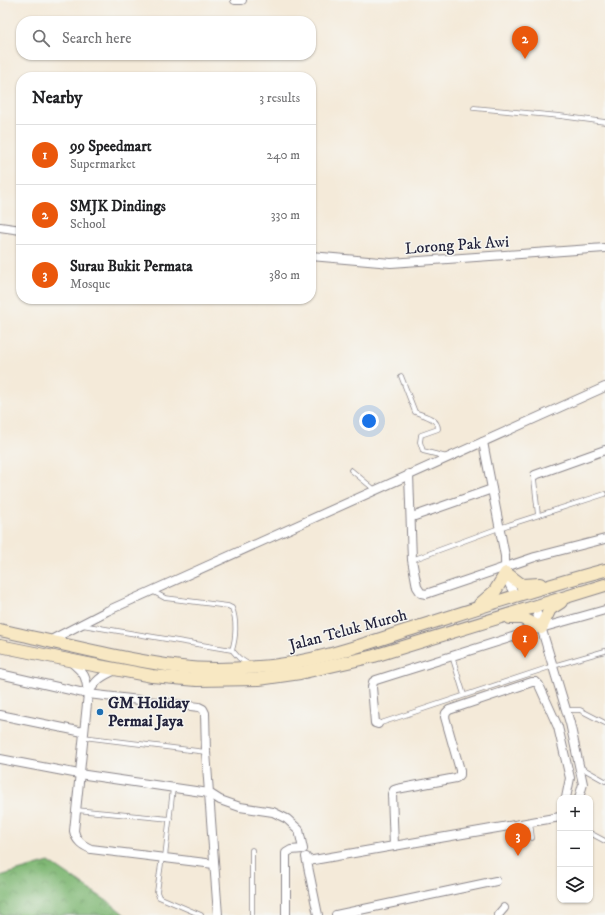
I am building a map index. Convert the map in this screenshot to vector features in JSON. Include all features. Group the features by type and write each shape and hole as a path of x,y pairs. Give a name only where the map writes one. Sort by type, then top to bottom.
{"main road":[{"path":"470,611 495,591 505,570 522,584 550,585"},
{"name":"Jalan Teluk Muroh","path":"0,630 134,659 182,667 261,667 339,652 550,585 605,570"},
{"path":"508,616 513,609 516,596 535,607 539,594 550,585"},
{"name":"Jalan Teluk Muroh","path":"0,646 152,676 197,680 259,679 300,673 344,663 492,621 605,585"},
{"path":"492,621 518,617 541,628 546,614 554,606 580,592"}],"street":[{"path":"235,0 242,0"},
{"path":"0,227 16,229"},
{"name":"Lorong Pak Awi","path":"316,256 391,263 605,248"},
{"path":"50,641 80,624 152,591 605,387"},
{"path":"483,442 506,556 505,570 508,582 516,596"},
{"path":"535,475 605,450"},
{"path":"409,474 412,517 412,560 417,587 421,593 426,594 505,570 535,557 605,539"},
{"path":"412,517 492,489"},
{"path":"535,607 566,710 580,767 583,784 580,795"},
{"path":"378,724 375,722 372,687 373,682 376,680 452,655 605,610"},
{"path":"69,660 83,672 86,679 88,694 74,831 78,841 91,849 214,864"},
{"path":"88,694 95,682 105,674 117,670"},
{"path":"0,674 88,694 199,708 203,710 205,714 206,752 218,915"},
{"path":"394,846 392,794 394,790 456,778 460,775 460,770 445,717 446,713 449,710 532,682 536,682 539,685 558,727 570,778 567,795"},
{"path":"0,715 83,735"},
{"path":"0,759 79,774 209,793 220,800 240,807 273,812 288,819 299,830 303,849 308,861 318,915"},
{"path":"308,861 557,818"},
{"path":"286,915 286,853 291,850 303,849"},
{"path":"336,915 496,882"},
{"path":"498,915 504,908"}],"lane":[{"path":"474,108 605,122"},
{"path":"401,376 415,412 435,421 438,425 438,429 421,435 420,442 423,451 448,457"},
{"path":"351,470 376,490"},
{"path":"535,475 534,479 538,515"},
{"path":"412,560 538,515 605,494"},
{"path":"152,591 165,598 228,606 232,608 234,612 235,639 232,650"},
{"path":"80,624 232,650 244,662 261,667"},
{"path":"378,724 553,666 605,651"},
{"path":"452,655 464,695"},
{"path":"566,710 580,710 605,723"},
{"path":"83,735 206,752"},
{"path":"580,767 605,781"},
{"path":"173,788 164,857 156,892 159,897 201,915"},
{"path":"76,810 170,819"},
{"path":"530,822 532,838"},
{"path":"593,835 605,841"},
{"path":"252,850 252,915"}],"green space":[{"path":"49,862 113,905 125,915 0,915 0,876"}],"place":[{"name":"SMJK Dindings","path":"525,59"},
{"name":"99 Speedmart","path":"525,658"},
{"name":"GM Holiday Permai Jaya","path":"100,712"},
{"name":"Surau Bukit Permata","path":"518,856"}]}
